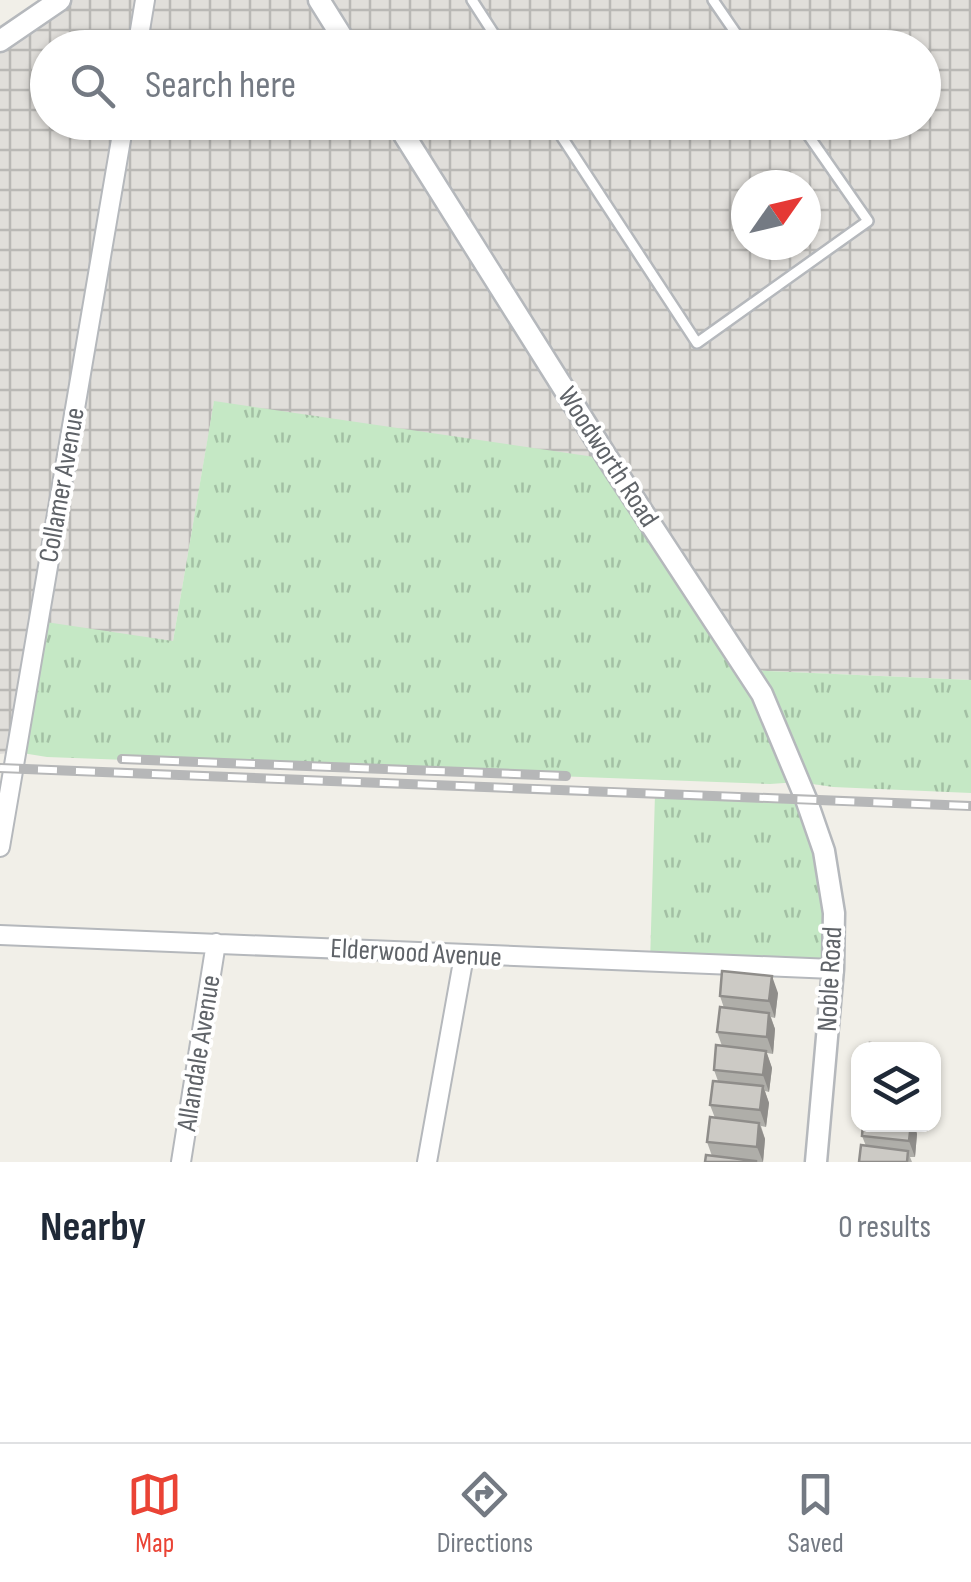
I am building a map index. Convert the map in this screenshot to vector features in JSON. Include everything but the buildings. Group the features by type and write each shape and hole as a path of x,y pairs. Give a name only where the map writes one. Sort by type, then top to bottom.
{"street":[{"path":"0,42 60,0"},
{"path":"139,30 145,0"},
{"path":"318,0 337,30"},
{"name":"Collamer Avenue","path":"0,847 121,140"},
{"name":"Woodworth Road","path":"407,140 762,694 806,799"},
{"name":"Noble Road","path":"806,799 824,851 834,912 833,970 816,1162"},
{"name":"Elderwood Avenue","path":"0,935 833,970"},
{"name":"Allandale Avenue","path":"181,1162 216,943"},
{"path":"427,1162 464,956"}],"lane":[{"path":"472,0 491,30"},
{"path":"713,0 734,30"},
{"path":"564,140 697,343 868,221 812,140"}],"shaded area":[{"path":"60,0 971,0 971,680 746,670 214,402 173,641 16,752 0,754 0,41"}],"green space":[{"path":"214,401 608,459 746,670 971,680 971,793 799,782 47,757 16,752 39,621 173,641"},
{"path":"655,794 806,799 833,969 650,963"}],"railway":[{"path":"122,759 566,776"},
{"path":"0,768 971,806"}]}
